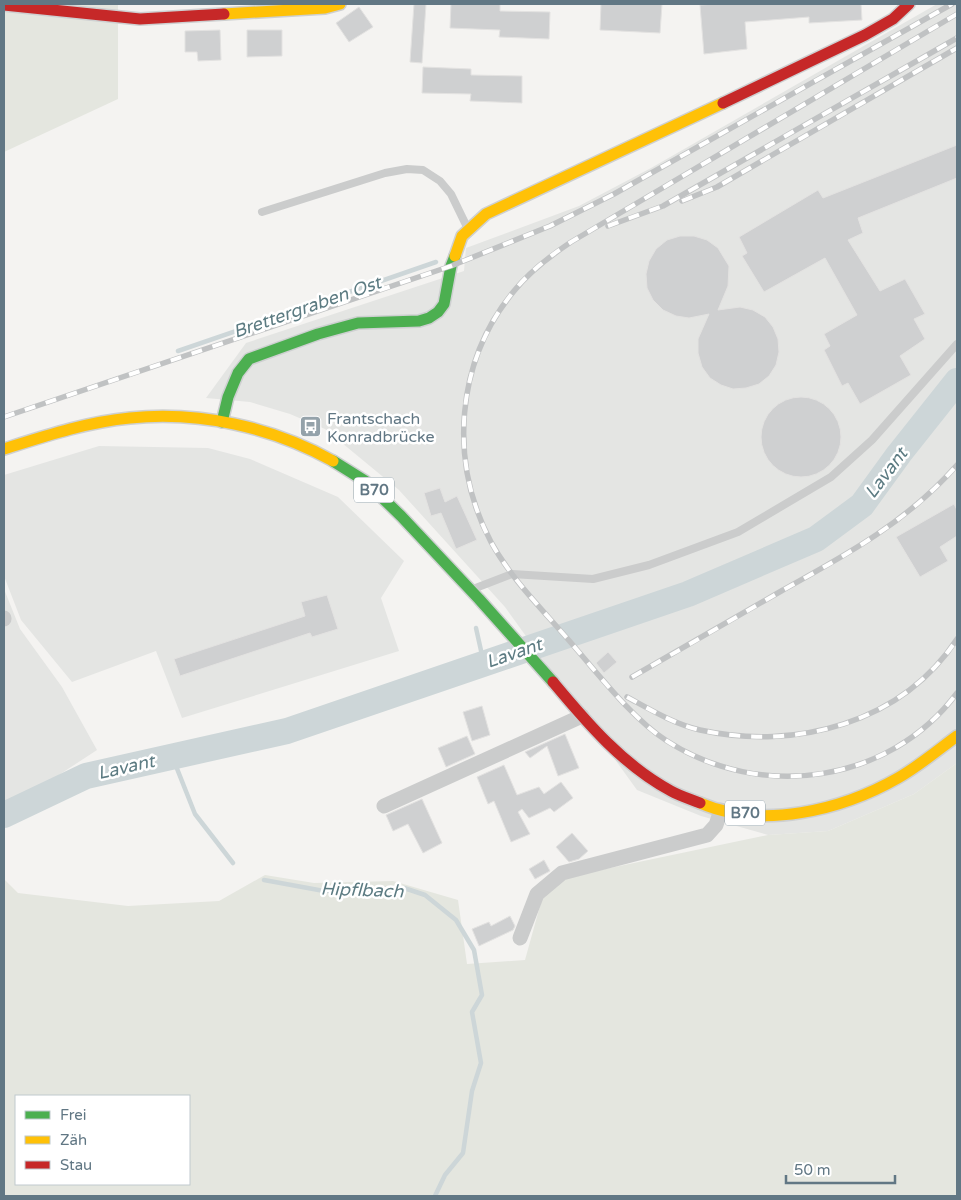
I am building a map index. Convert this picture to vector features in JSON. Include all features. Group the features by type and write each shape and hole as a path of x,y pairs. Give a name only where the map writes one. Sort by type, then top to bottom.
{"street":[{"path":"4,5 140,18 325,8 340,4"},
{"path":"222,422 228,397 238,373 249,359 318,334 358,323 419,321 430,318 438,312 444,304 456,251 462,236 486,214 719,106 870,31 901,14 909,4"},
{"name":"B70","path":"4,449 43,436 95,423 133,417 169,417 222,422 255,429 333,461 360,477 396,510 472,590 611,747 641,773 671,792 696,803 721,810 757,815 793,815 825,809 857,798 898,778 957,736"},
{"path":"384,806 582,716"},
{"path":"520,938 537,894 562,874 706,835 716,825 721,810"}],"lane":[{"path":"262,212 385,173 407,169 424,170 440,180 451,194 468,229"},
{"path":"472,590 512,574 593,579 649,565 738,532 831,477 872,440 957,344"}],"shaded area":[{"path":"4,4 118,4 118,99 4,152"},
{"path":"937,4 957,4 957,763 914,794 828,831 768,835 701,816 637,790 505,607 399,490 325,429 290,414 250,402 206,398 246,343 464,271 466,248 579,206 651,168"},
{"path":"99,446 208,448 250,459 338,497 404,561 381,598 399,651 182,718 156,651 72,682 21,620 4,576 4,475"},
{"path":"4,589 20,629 62,687 97,750 45,784 4,802"},
{"path":"957,763 957,1196 4,1196 4,879 18,893 128,906 219,901 265,875 314,883 393,881 458,900 467,964 525,960 543,895 567,877 768,835 828,831 914,794"}],"building":[{"path":"414,4 426,4 422,63 410,62"},
{"path":"451,4 500,4 500,11 550,12 549,39 499,37 500,30 450,28"},
{"path":"601,4 662,4 660,33 600,30"},
{"path":"861,4 862,20 809,23 809,17 745,22 747,49 704,54 700,5"},
{"path":"359,7 373,27 349,42 336,23"},
{"path":"220,30 221,60 198,61 197,52 185,52 185,31"},
{"path":"247,30 282,30 282,56 247,57"},
{"path":"423,67 471,69 471,75 522,76 522,103 470,101 471,94 422,93"},
{"path":"957,145 957,178 858,218 863,233 848,240 880,291 905,279 925,314 914,319 925,339 900,356 911,375 860,404 848,383 842,386 824,350 830,346 824,334 857,315 825,258 764,292 742,256 747,253 739,237 818,190 823,198"},
{"path":"680,236 694,236 707,240 718,248 729,266 728,286 718,310 740,307 753,310 765,317 773,327 778,339 779,352 776,365 769,376 759,384 733,389 721,385 710,378 702,367 698,353 698,339 709,314 689,318 676,316 663,310 653,300 647,288 646,274 649,261 656,249 667,240"},
{"path":"801,397 816,400 829,409 838,422 841,437 838,452 829,465 816,474 801,477 786,474 773,465 764,452 761,437 764,422 773,409 786,400"},
{"path":"440,488 445,502 457,496 477,540 456,549 441,513 431,516 424,493"},
{"path":"954,504 957,510 957,536 940,547 948,561 920,577 896,537"},
{"path":"327,595 338,629 312,637 310,633 180,676 174,659 305,616 301,602"},
{"path":"608,652 617,662 604,673 596,663"},
{"path":"482,706 490,735 472,741 463,712"},
{"path":"565,734 579,768 558,776 547,746 530,758 525,752"},
{"path":"467,736 475,754 446,767 438,748"},
{"path":"504,765 517,795 539,787 544,794 561,782 573,798 554,812 550,808 529,818 522,809 518,812 530,834 511,842 494,801 488,804 477,777"},
{"path":"422,799 442,843 423,853 408,824 393,831 386,815"},
{"path":"572,833 588,851 579,859 569,862 556,847"},
{"path":"544,860 550,871 535,879 529,869"},
{"path":"510,916 515,926 513,930 479,946 472,929 489,922 491,926"}],"waterway":[{"name":"Brettergraben Ost","path":"178,351 436,262"},
{"name":"Lavant","path":"4,815 86,776 287,731 688,594 816,539 862,505 899,454 957,381"},
{"name":"Brettergraben Ost","path":"476,628 484,664"},
{"name":"Hipflbach","path":"172,756 195,814 233,863"},
{"name":"Hipflbach","path":"264,880 324,891 404,888 425,895 456,920 474,950 482,995 472,1012 481,1063 472,1091 463,1153 445,1175 435,1196"}],"railway":[{"path":"4,417 451,266 550,226 614,194 952,4"},
{"path":"957,14 571,242 534,270 514,291 495,319 480,348 470,380 465,412 464,445 468,478 477,511 491,542 516,580 614,693 640,720 667,741 704,760 742,772 782,776 822,774 860,764 896,747 929,724 957,693"},
{"path":"608,226 663,206 957,38"},
{"path":"682,201 717,187 957,48"},
{"path":"632,677 831,563 876,535 918,503 957,465"},
{"path":"627,697 654,712 700,730 736,736 773,736 809,733 844,724 877,710 907,692 934,668 957,639"}],"traffic: fast":[{"path":"222,422 228,397 238,373 249,359 318,334 358,323 419,321 429,318 438,312 444,304 451,266 455,256"},
{"path":"333,461 365,481 401,516 553,682"}],"traffic: slow":[{"path":"224,14 325,8 340,4"},
{"path":"455,256 462,236 486,214 723,103"},
{"path":"4,449 66,430 98,423 156,416 183,417 235,424 285,439 333,461"},
{"path":"700,803 724,811 749,815 801,813 827,807 852,799 898,778 957,736"}],"traffic: jam":[{"path":"723,103 865,35 893,19 909,4"},
{"path":"4,5 140,19 224,14"},
{"path":"553,682 607,743 637,769 671,791 700,803"}],"place":[{"name":"Frantschach Konradbrücke","path":"311,427"}]}
